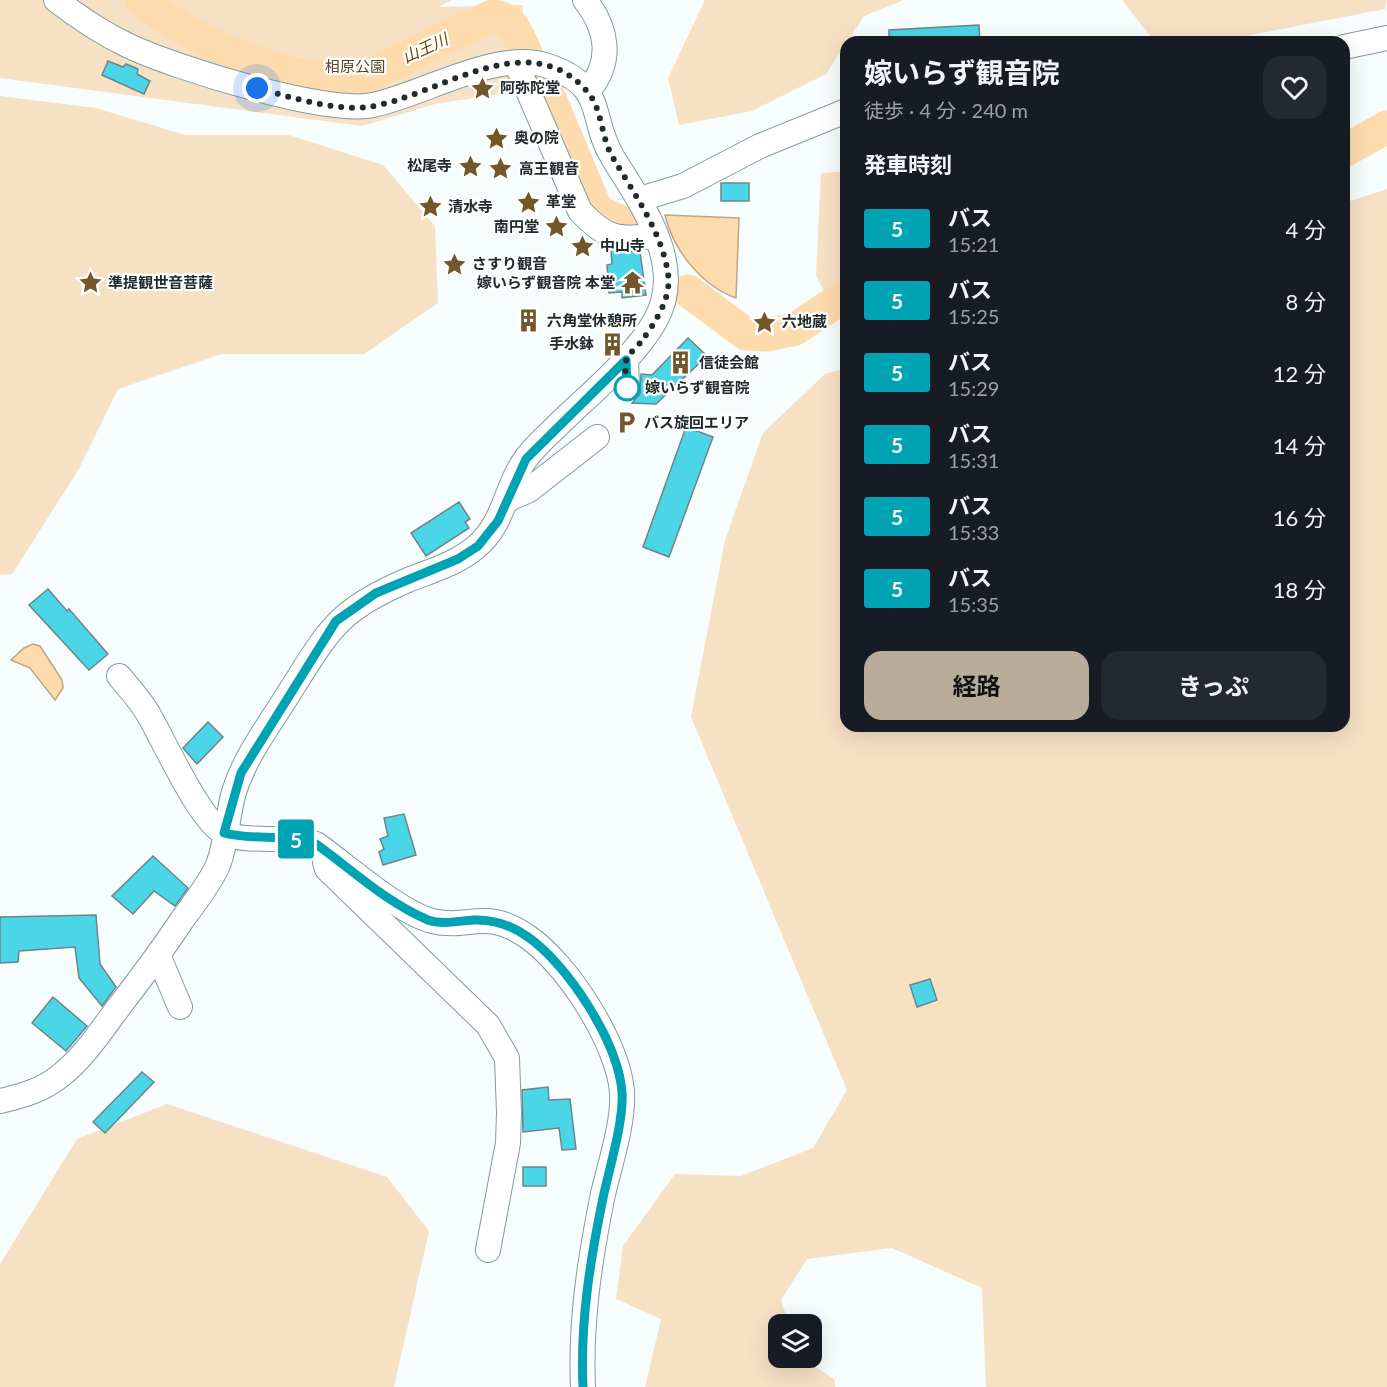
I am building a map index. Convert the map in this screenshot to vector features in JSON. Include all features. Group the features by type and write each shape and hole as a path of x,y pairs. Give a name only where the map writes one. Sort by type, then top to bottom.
{"street":[{"path":"0,1101 27,1103 69,1069 158,955 208,885 219,862 224,833 241,773 336,621 376,593 458,559 478,546 498,521 518,471 534,449 626,360 657,318 666,298 668,274 656,236 640,199 612,157 598,110 588,91 561,71 539,63 516,63 478,70 367,107 328,104 278,94 173,63 118,41 78,17 56,0"},
{"path":"585,0 603,29 606,52 603,69 588,91"},
{"path":"1350,46 1387,38"},
{"path":"516,63 580,211 597,230 614,238 656,236"},
{"path":"640,199 683,186 749,151 840,113"},
{"path":"626,360 627,388"},
{"path":"508,499 529,490 597,436"},
{"path":"119,676 150,715 202,809 224,833 240,837 304,840 322,848 404,907 430,921 442,923 490,920 507,924 528,937 553,958 590,1010 613,1051 620,1076 622,1103 593,1246 583,1328 583,1387"},
{"path":"322,848 327,869 488,1025 504,1049 508,1080 508,1143 488,1250"},
{"path":"158,955 180,1007"}],"green space":[{"name":"相原公園","path":"0,0 452,0 438,7 523,5 520,91 435,104 362,126 0,78"},
{"path":"705,0 904,0 864,16 851,36 840,36 840,53 826,74 752,111 679,125 668,78"},
{"path":"1122,0 1387,0 1385,9 1246,36 1150,36"},
{"path":"0,96 96,108 185,135 289,135 383,165 435,226 438,303 364,354 222,354 118,389 79,469 12,574 0,575"},
{"path":"840,171 840,286 824,291 816,276 821,173"},
{"path":"1387,189 1387,1387 986,1387 982,1288 892,1248 807,1259 781,1300 786,1314 768,1314 768,1368 818,1368 835,1380 835,1387 645,1387 661,1319 616,1299 623,1246 675,1174 741,1176 813,1148 847,1090 691,717 725,540 763,433 825,374 840,370 840,732 1350,732 1350,201"},
{"path":"167,1104 387,1177 429,1231 394,1387 0,1387 0,1264 77,1139"}],"shaded area":[{"path":"665,215 739,218 736,298 712,285 691,265 675,241"},
{"path":"33,644 40,646 62,680 63,688 55,700 30,668 11,660 24,648"}],"building":[{"path":"979,25 980,36 889,36 889,30"},
{"path":"108,61 123,67 126,64 138,69 137,74 150,81 144,94 102,75"},
{"path":"721,183 749,183 749,201 721,201"},
{"name":"嫁いらず観音院 本堂","path":"611,250 640,252 646,295 622,298 622,292 609,293 607,265 612,264"},
{"name":"信徒会館","path":"688,338 707,356 656,404 632,403 640,394 641,374 652,375"},
{"path":"686,427 713,437 669,557 643,547"},
{"path":"459,502 470,519 465,522 469,528 426,556 411,533"},
{"path":"48,589 67,611 69,609 108,654 89,670 29,605"},
{"path":"208,722 223,737 197,764 183,748"},
{"path":"404,814 416,855 383,865 379,852 384,849 380,839 388,836 384,818"},
{"path":"153,856 188,888 175,906 154,891 133,914 112,896"},
{"path":"96,915 100,964 116,987 102,1006 79,978 75,947 19,951 18,962 0,963 0,917"},
{"path":"930,979 937,1000 917,1007 910,985"},
{"path":"53,997 87,1026 66,1051 32,1023"},
{"path":"142,1072 154,1082 105,1133 93,1122"},
{"path":"548,1087 549,1100 570,1099 576,1149 562,1150 559,1128 523,1132 522,1090"},
{"path":"523,1167 546,1167 546,1186 523,1186"}],"waterway":[{"name":"山王川","path":"141,0 163,16 216,46 276,69 307,76 335,79 367,76 492,16 505,20 514,28 526,53"},
{"name":"山王川","path":"545,87 597,211 637,229"},
{"path":"1350,148 1387,127"},
{"path":"688,291 746,334 767,335 795,329 840,300"}],"bus line":[{"name":"5","path":"583,1387 583,1328 593,1246 622,1103 620,1076 613,1051 590,1010 553,958 528,937 507,924 490,920 442,923 430,921 404,907 316,844 304,840 240,837 224,833 241,773 336,621 360,602 376,593 458,559 478,546 498,521 518,471 526,459 542,440 626,360 627,388"}],"place":[{"name":"阿弥陀堂","path":"482,88"},
{"name":"奥の院","path":"496,138"},
{"name":"松尾寺","path":"470,166"},
{"name":"高王観音","path":"501,169"},
{"name":"革堂","path":"528,202"},
{"name":"清水寺","path":"430,207"},
{"name":"南円堂","path":"557,227"},
{"name":"中山寺","path":"582,246"},
{"name":"さすり観音","path":"454,264"},
{"name":"準提観世音菩薩","path":"90,283"},
{"name":"嫁いらず観音院 本堂","path":"633,283"},
{"name":"六角堂休憩所","path":"529,321"},
{"name":"六地蔵","path":"764,322"},
{"name":"手水鉢","path":"612,344"},
{"name":"信徒会館","path":"681,363"},
{"name":"嫁いらず観音院","path":"627,388"},
{"name":"バス旋回エリア","path":"626,423"}],"route":[{"path":"257,88 328,104 367,107 490,66 516,63 539,63 561,71 580,83 588,91 598,110 612,157 640,199 656,236 668,274 666,298 657,318 626,360 627,388"}]}
